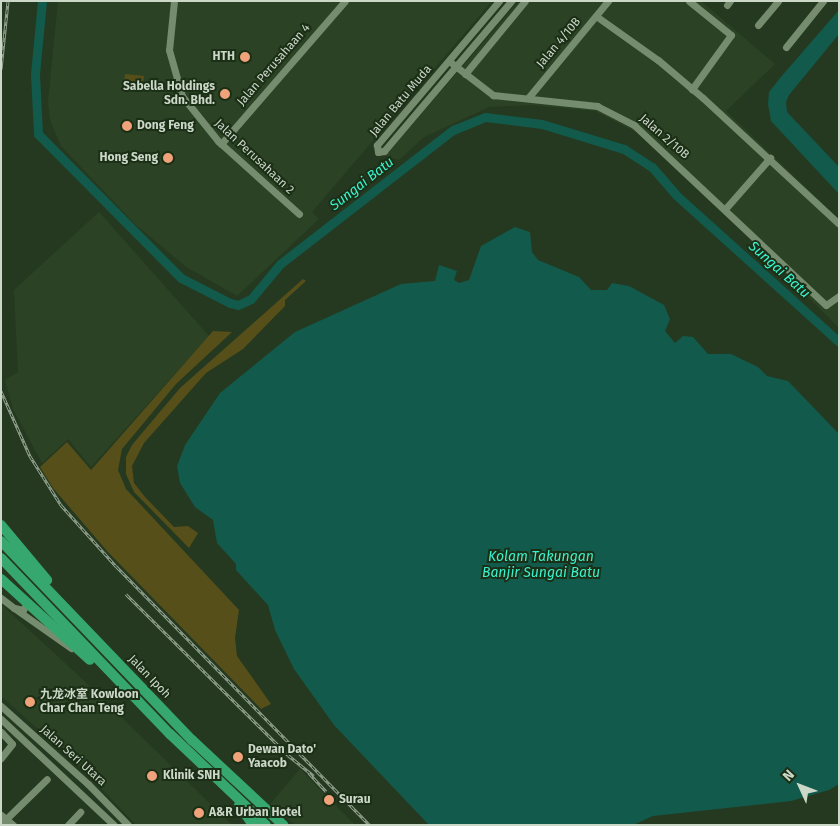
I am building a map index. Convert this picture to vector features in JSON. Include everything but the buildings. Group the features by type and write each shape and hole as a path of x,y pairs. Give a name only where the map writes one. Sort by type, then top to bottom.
{"highway":[{"path":"1,526 124,669"},
{"name":"Jalan Ipoh","path":"1,541 192,740 283,825"},
{"name":"Jalan Ipoh","path":"1,558 115,679 233,796 266,825"},
{"path":"1,579 86,657 115,679"},
{"path":"233,796 253,825"}],"street":[{"name":"Jalan Perusahaan 2","path":"174,1 169,50 180,90 221,144 299,214"},
{"name":"Jalan Perusahaan 4","path":"221,144 345,1"},
{"name":"Jalan Batu Muda","path":"499,1 377,146 378,152 384,151 511,1"},
{"path":"465,74 525,1"},
{"name":"Jalan 4/10B","path":"528,98 608,1"},
{"path":"689,1 731,35 692,89"},
{"path":"758,25 778,1"},
{"path":"786,47 823,1"},
{"path":"596,16 692,89 770,158 839,224"},
{"name":"Jalan 2/10B","path":"449,61 493,95 597,106 634,125 726,208 826,305 839,296"},
{"path":"726,208 770,158"},
{"path":"1,598 86,657"},
{"path":"14,608 22,610 27,603"},
{"name":"Jalan Seri Utara","path":"1,706 88,784 128,825"},
{"name":"Jalan Seri Utara","path":"1,718 114,825"},
{"path":"1,732 12,744 1,758"},
{"path":"13,825 3,819 47,779"},
{"path":"68,825 80,812"}],"shaded area":[{"path":"58,1 492,1 312,212 319,219 237,296 185,266 136,225 61,146 50,120 48,102"},
{"path":"519,1 701,1 775,64 726,111 839,219 839,328 737,225 636,132 595,111 533,105 489,107 424,137 399,160 385,156"},
{"path":"125,74 144,76 143,88 124,86"},
{"path":"99,212 209,336 91,467 68,439 42,463 13,409 5,380 18,372 14,290"},
{"path":"303,279 306,281 285,300 285,306 243,349 206,373 144,443 132,466 134,483 174,527 188,526 198,533 189,548 134,492 126,474 126,457 132,445 180,388"},
{"path":"213,331 232,332 176,384 122,449 118,470 126,489 239,610 235,638 237,656 271,704 261,709 107,551 53,488 40,467 67,442 91,470"},
{"path":"2,605 78,675 232,825 136,825 88,774 1,696"},
{"path":"300,769 355,825 295,825 270,804"}],"water":[{"path":"839,10 839,34 789,95 786,102 787,112 839,167 839,194 771,121 768,104 769,92"},
{"name":"Kolam Takungan Banjir Sungai Batu","path":"515,227 530,232 532,252 538,260 579,277 591,290 607,290 612,283 629,286 664,305 670,319 665,331 675,343 683,336 693,337 708,354 731,354 758,367 767,376 788,381 839,434 839,784 829,790 791,801 653,816 633,825 429,825 334,725 294,669 275,630 268,605 236,570 236,564 217,543 213,520 195,507 180,483 177,466 185,445 220,393 295,332 401,284 435,281 439,265 457,271 454,280 459,283 469,280 481,246"}],"waterway":[{"name":"Sungai Batu","path":"42,1 35,74 38,134 181,278 230,303 238,305 251,299 280,264 453,130 485,117 542,124 624,149 652,167 676,195 839,342"}],"railway":[{"path":"1,69 8,1"},
{"path":"1,391 30,456 61,505 116,566 370,825"},
{"path":"126,594 288,755 314,776"},
{"path":"309,773 326,791"}],"place":[{"name":"HTH","path":"245,57"},
{"name":"Sabella Holdings Sdn. Bhd.","path":"225,94"},
{"name":"Dong Feng","path":"127,126"},
{"name":"Hong Seng","path":"168,158"},
{"name":"九龙冰室 Kowloon Char Chan Teng","path":"30,702"},
{"name":"Dewan Dato' Yaacob","path":"238,757"},
{"name":"Klinik SNH","path":"152,776"},
{"name":"Surau","path":"329,800"},
{"name":"A&R Urban Hotel","path":"199,813"}]}
